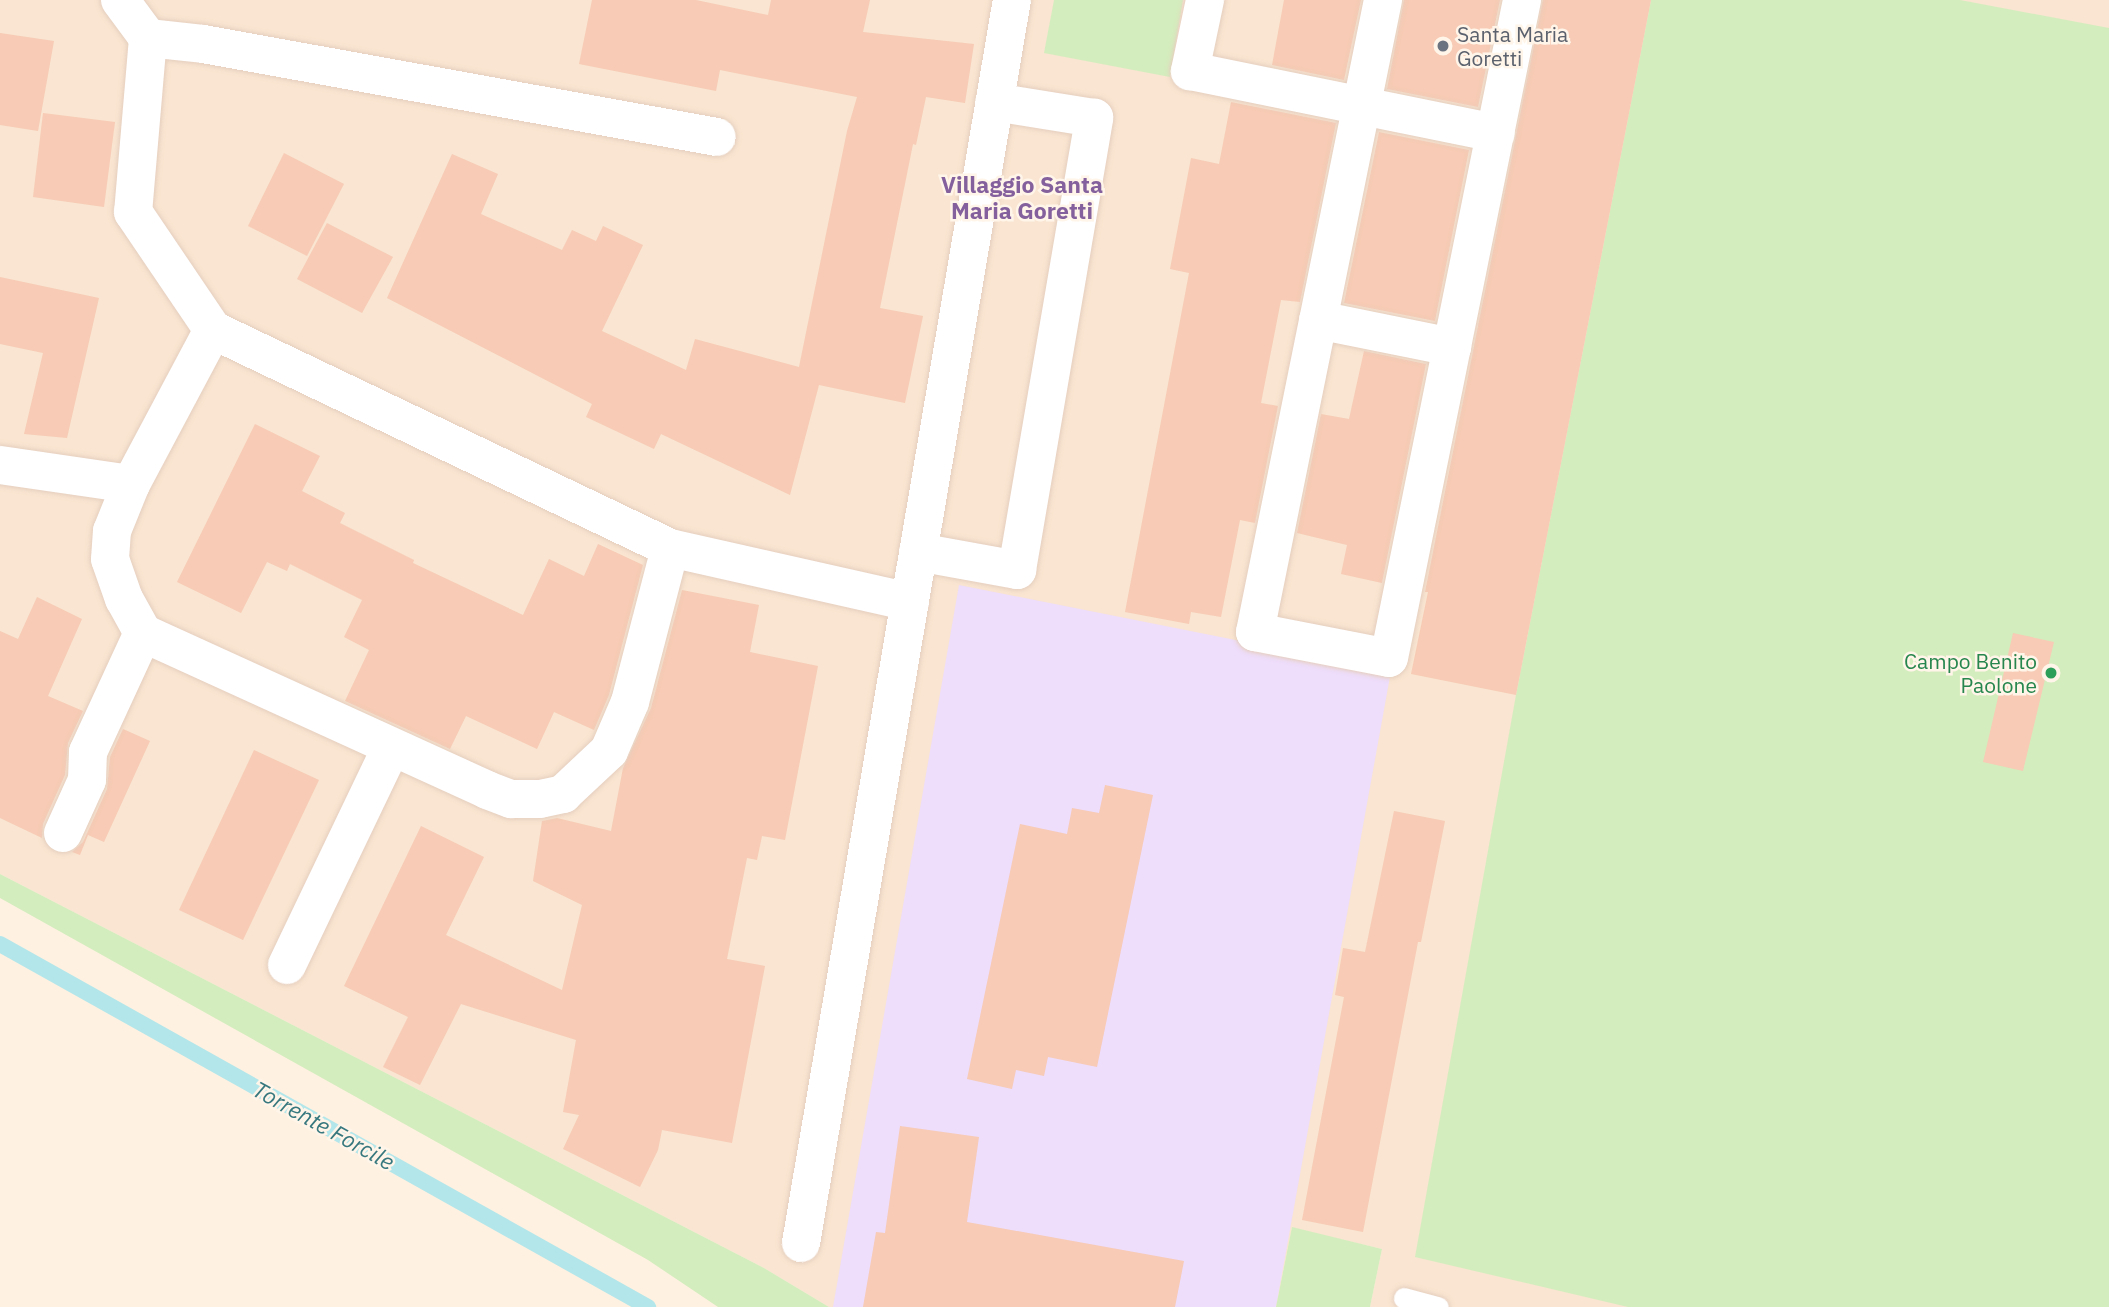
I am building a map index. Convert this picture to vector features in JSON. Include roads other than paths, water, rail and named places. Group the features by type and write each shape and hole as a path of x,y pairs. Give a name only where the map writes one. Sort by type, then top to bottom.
{"street":[{"path":"120,0 148,38 133,212 213,330 670,548 909,601"},
{"path":"801,1242 1012,0"},
{"path":"1205,0 1190,71 1496,133"},
{"path":"1383,0 1255,632 1390,659 1522,0"},
{"path":"148,38 203,44 717,137"},
{"path":"918,552 1017,570 1092,131 1094,118 994,102"},
{"path":"1318,320 1452,347"},
{"path":"213,330 131,484 112,531 110,559 124,599 143,634 391,748 511,799 540,799 563,794 609,751 630,702 670,548"},
{"path":"0,465 131,484"},
{"path":"63,833 87,780 88,752 143,634"},
{"path":"287,965 391,748"}],"lane":[{"path":"1404,1298 1438,1307"}],"waterway":[{"name":"Torrente Forcile","path":"0,944 648,1307"}],"place":[{"name":"Santa Maria Goretti","path":"1443,46"},
{"name":"Campo Benito Paolone","path":"2051,673"}],"district":[{"name":"Villaggio Santa Maria Goretti","path":"1022,197"}]}
